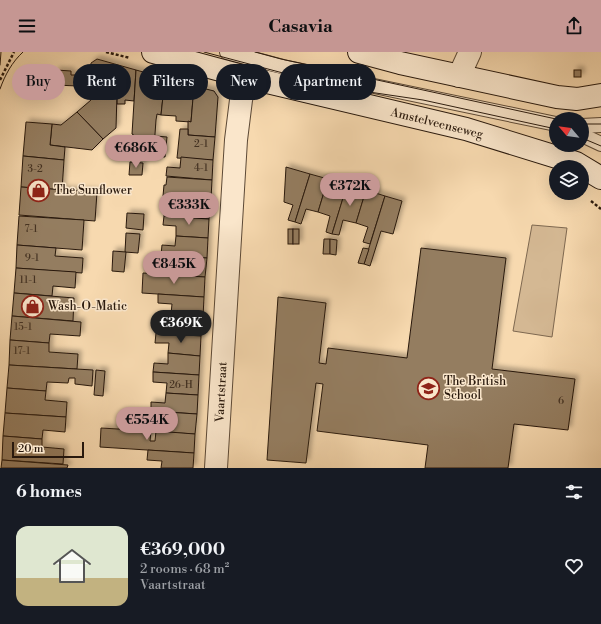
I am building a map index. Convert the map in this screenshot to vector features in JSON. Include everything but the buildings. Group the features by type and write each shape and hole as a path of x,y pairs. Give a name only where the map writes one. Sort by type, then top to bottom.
{"main road":[{"name":"Amstelveenseweg","path":"153,52 216,69"},
{"path":"359,52 400,57 459,76 557,97 578,99 601,95"},
{"path":"459,76 470,52"},
{"name":"Amstelveenseweg","path":"271,83 466,129 576,163 601,178"},
{"name":"Vaartstraat","path":"216,468 236,140 241,100"}],"lane":[{"name":"Amstelveenseweg","path":"227,52 291,69 549,123"},
{"path":"589,126 601,126"},
{"path":"589,138 601,144"}],"path":[{"path":"0,80 14,52"}],"shaded area":[{"path":"532,225 567,228 552,337 513,331"}],"tram line":[{"path":"0,65 1,52"},
{"path":"0,89 9,69 23,52"},
{"path":"204,52 313,81 369,92 423,100 549,127"},
{"path":"255,52 549,117"},
{"path":"589,124 601,124"},
{"path":"589,141 601,146"}],"place":[{"name":"The Sunflower","path":"38,190"},
{"name":"Wash-O-Matic","path":"32,306"},
{"name":"The British School","path":"429,388"}]}
